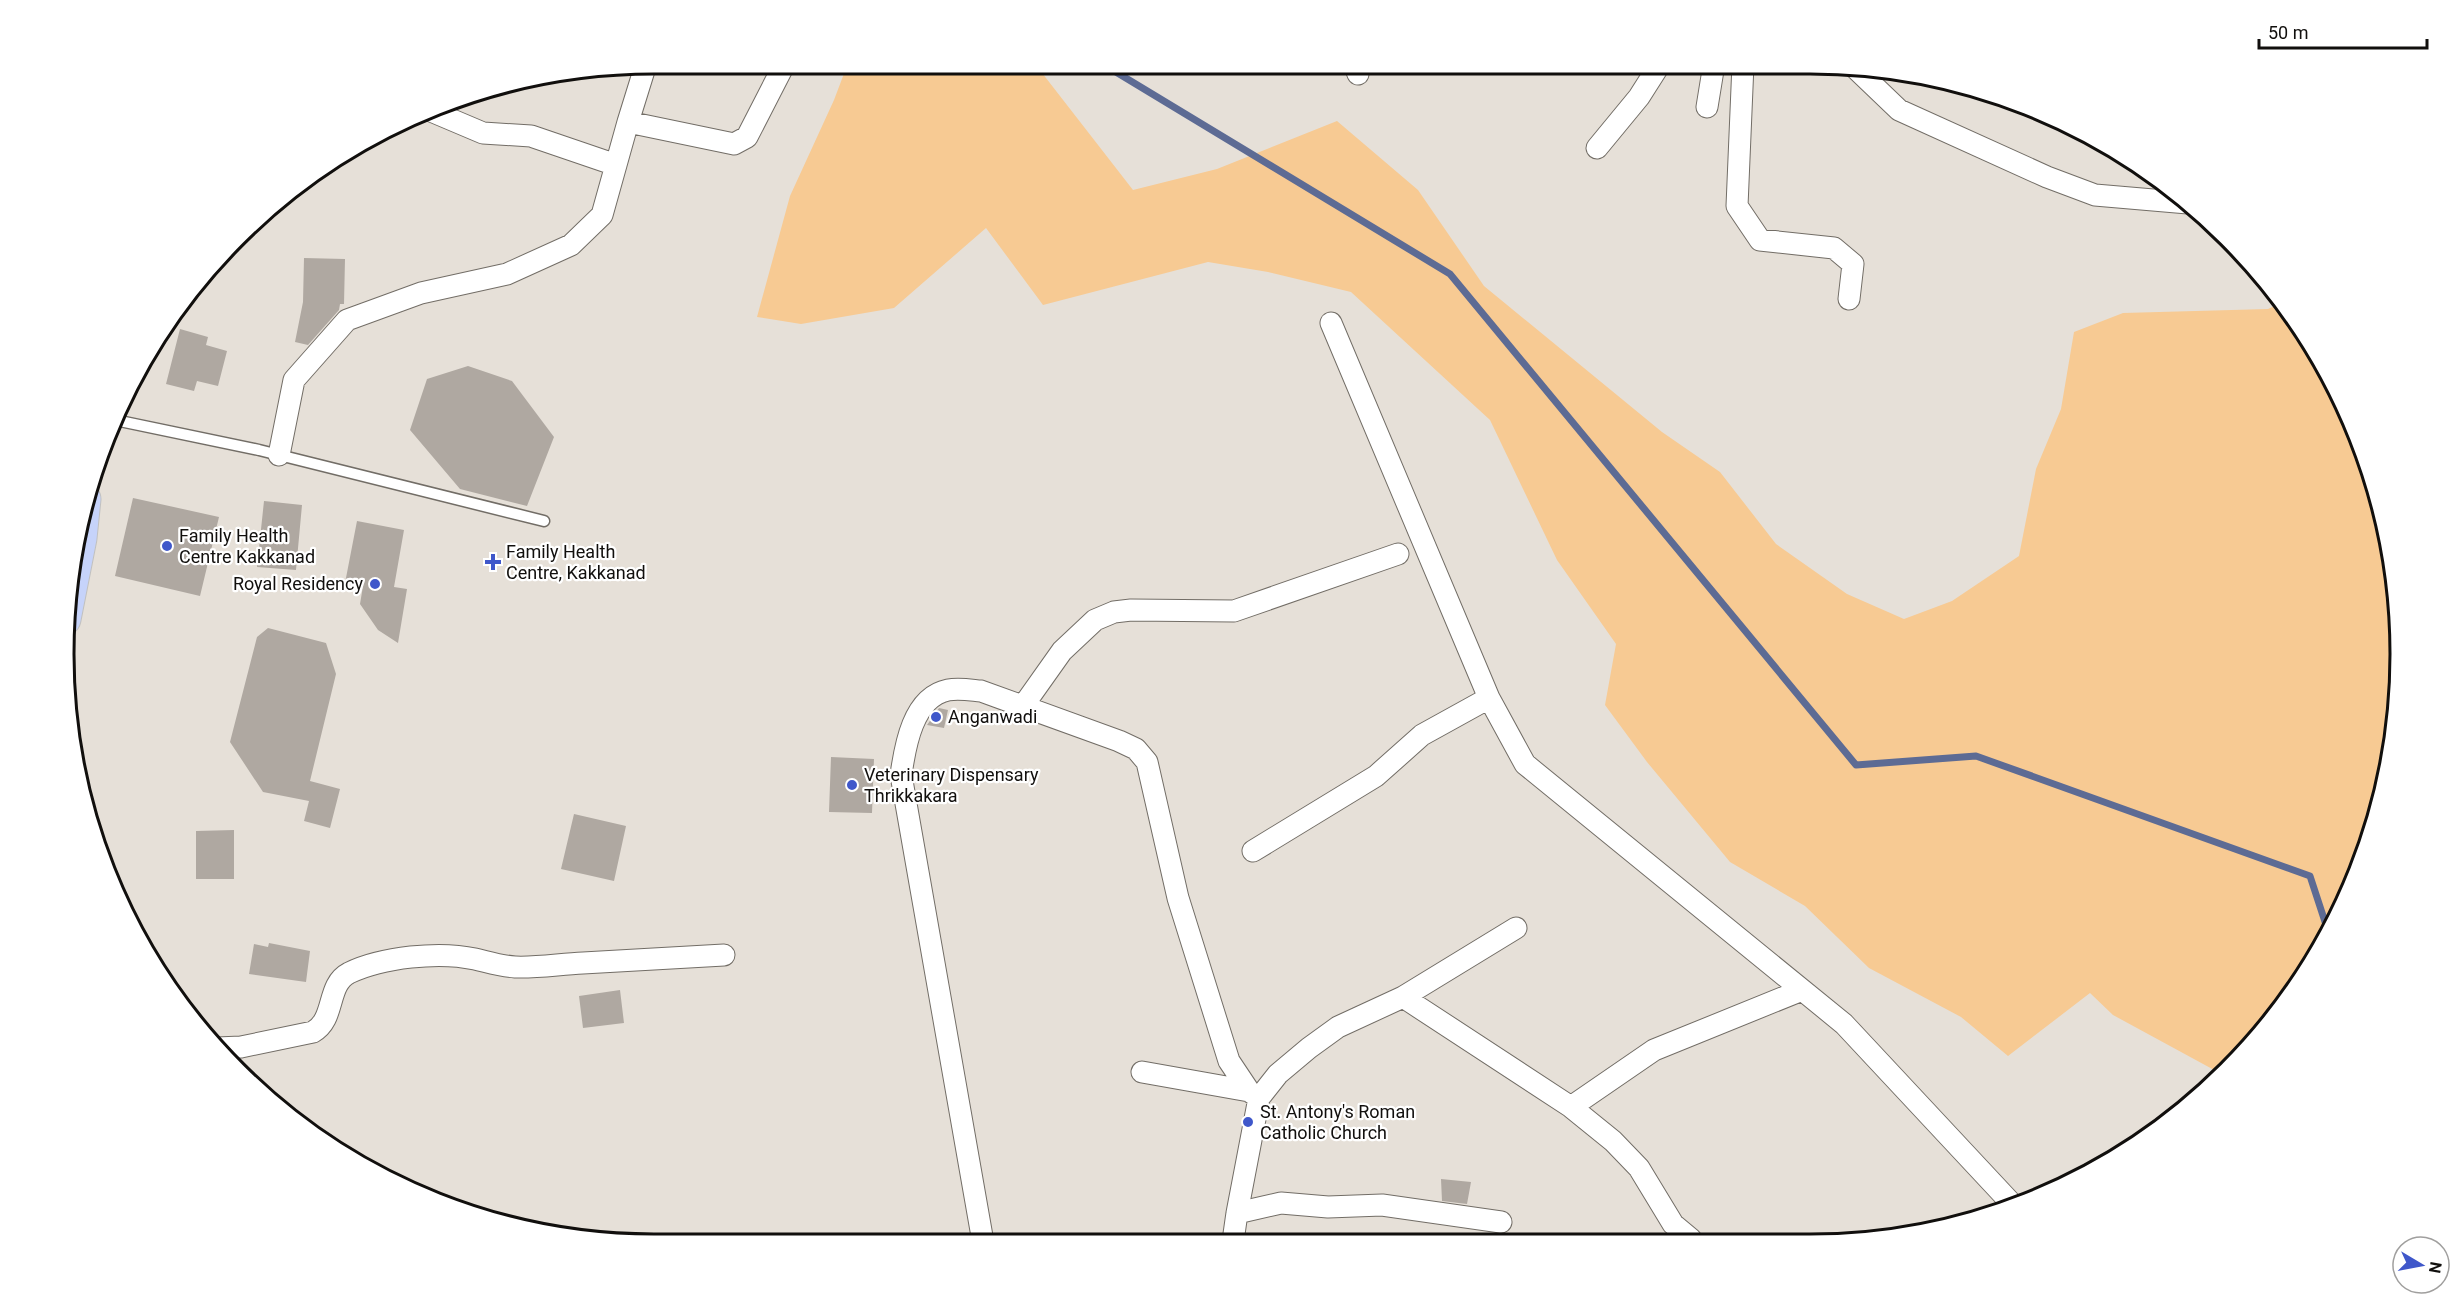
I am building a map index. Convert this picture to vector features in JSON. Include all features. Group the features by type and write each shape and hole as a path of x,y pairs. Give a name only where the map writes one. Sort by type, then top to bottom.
{"street":[{"path":"279,455 294,380 347,320 421,293 507,274 571,245 602,215 643,74"},
{"path":"628,122 734,144 747,137 779,74"},
{"path":"1598,148 1639,97 1653,74"},
{"path":"1707,107 1712,74"},
{"path":"1743,74 1737,206 1760,240 1834,248 1853,264 1849,299"},
{"path":"1869,77 1899,110 2048,177 2095,195 2172,201"},
{"path":"440,115 483,133 531,136 616,165"},
{"path":"1331,323 1489,698 1525,764 1844,1024 2007,1199"},
{"path":"1023,706 1062,651 1095,620 1114,612 1131,610 1234,611 1398,554"},
{"path":"982,1234 901,775 905,748 914,721 930,698 946,690 981,692 1119,741 1136,749 1147,762 1178,898 1209,1000 1229,1061 1254,1094"},
{"path":"1253,851 1376,776 1422,735 1489,698"},
{"path":"1234,1234 1254,1094 1309,1048 1338,1028 1403,997 1516,928"},
{"path":"228,1048 241,1047 313,1032 321,1028 327,1019 340,980 350,973 384,962 420,957 457,956 515,967 724,955"},
{"path":"1571,1107 1654,1050 1802,990"},
{"path":"1403,997 1571,1107 1613,1141 1639,1168 1673,1224 1685,1234"},
{"path":"1142,1072 1254,1094"},
{"path":"1237,1213 1281,1203 1328,1207 1382,1205 1501,1222"}],"lane":[{"path":"122,422 279,455 544,521"}],"shaded area":[{"path":"844,74 1043,74 1133,190 1217,169 1337,121 1418,190 1484,286 1662,432 1720,472 1776,544 1847,594 1904,619 1952,601 2019,556 2036,469 2061,409 2074,332 2123,313 2268,309 2274,306 2292,331 2330,397 2359,467 2378,540 2385,578 2388,616 2390,654 2385,729 2370,804 2345,875 2312,944 2270,1007 2214,1070 2113,1015 2090,993 2008,1056 1961,1017 1869,968 1805,906 1730,862 1647,762 1605,705 1616,644 1557,560 1490,420 1351,292 1268,272 1208,262 1043,305 986,228 894,308 801,324 757,317 790,196"}],"building":[{"path":"304,258 345,259 344,304 340,304 339,310 308,345 295,342 303,302"},
{"path":"180,329 208,337 206,345 227,351 218,386 197,381 194,391 166,384"},
{"path":"468,366 512,381 554,437 527,506 460,489 410,430 427,379"},
{"name":"Family Health Centre Kakkanad","path":"133,498 219,517 200,596 115,576"},
{"path":"264,501 302,505 296,570 257,567"},
{"path":"357,521 404,530 394,587 407,589 398,643 378,630 360,604 363,586 345,583"},
{"path":"268,628 326,643 336,674 310,781 340,789 330,828 304,821 309,801 263,792 230,742 257,637"},
{"name":"Anganwadi","path":"939,708 948,710 944,728 927,725"},
{"name":"Veterinary Dispensary Thrikkakara","path":"831,757 874,759 872,813 829,812"},
{"path":"574,814 626,826 614,881 561,869"},
{"path":"234,830 234,879 196,879 196,831"},
{"path":"269,943 310,951 306,982 249,974 254,944 268,947"},
{"path":"620,990 624,1023 583,1028 579,996"},
{"path":"1441,1179 1471,1182 1467,1204 1442,1201"}],"waterway":[{"path":"1119,74 1450,274 1856,765 1976,756 2310,876 2325,920"}],"place":[{"name":"Family Health Centre Kakkanad","path":"167,546"},
{"name":"Family Health Centre, Kakkanad","path":"493,562"},
{"name":"Royal Residency","path":"375,584"},
{"name":"Anganwadi","path":"936,717"},
{"name":"Veterinary Dispensary Thrikkakara","path":"852,785"},
{"name":"St. Antony's Roman Catholic Church","path":"1248,1122"}]}
